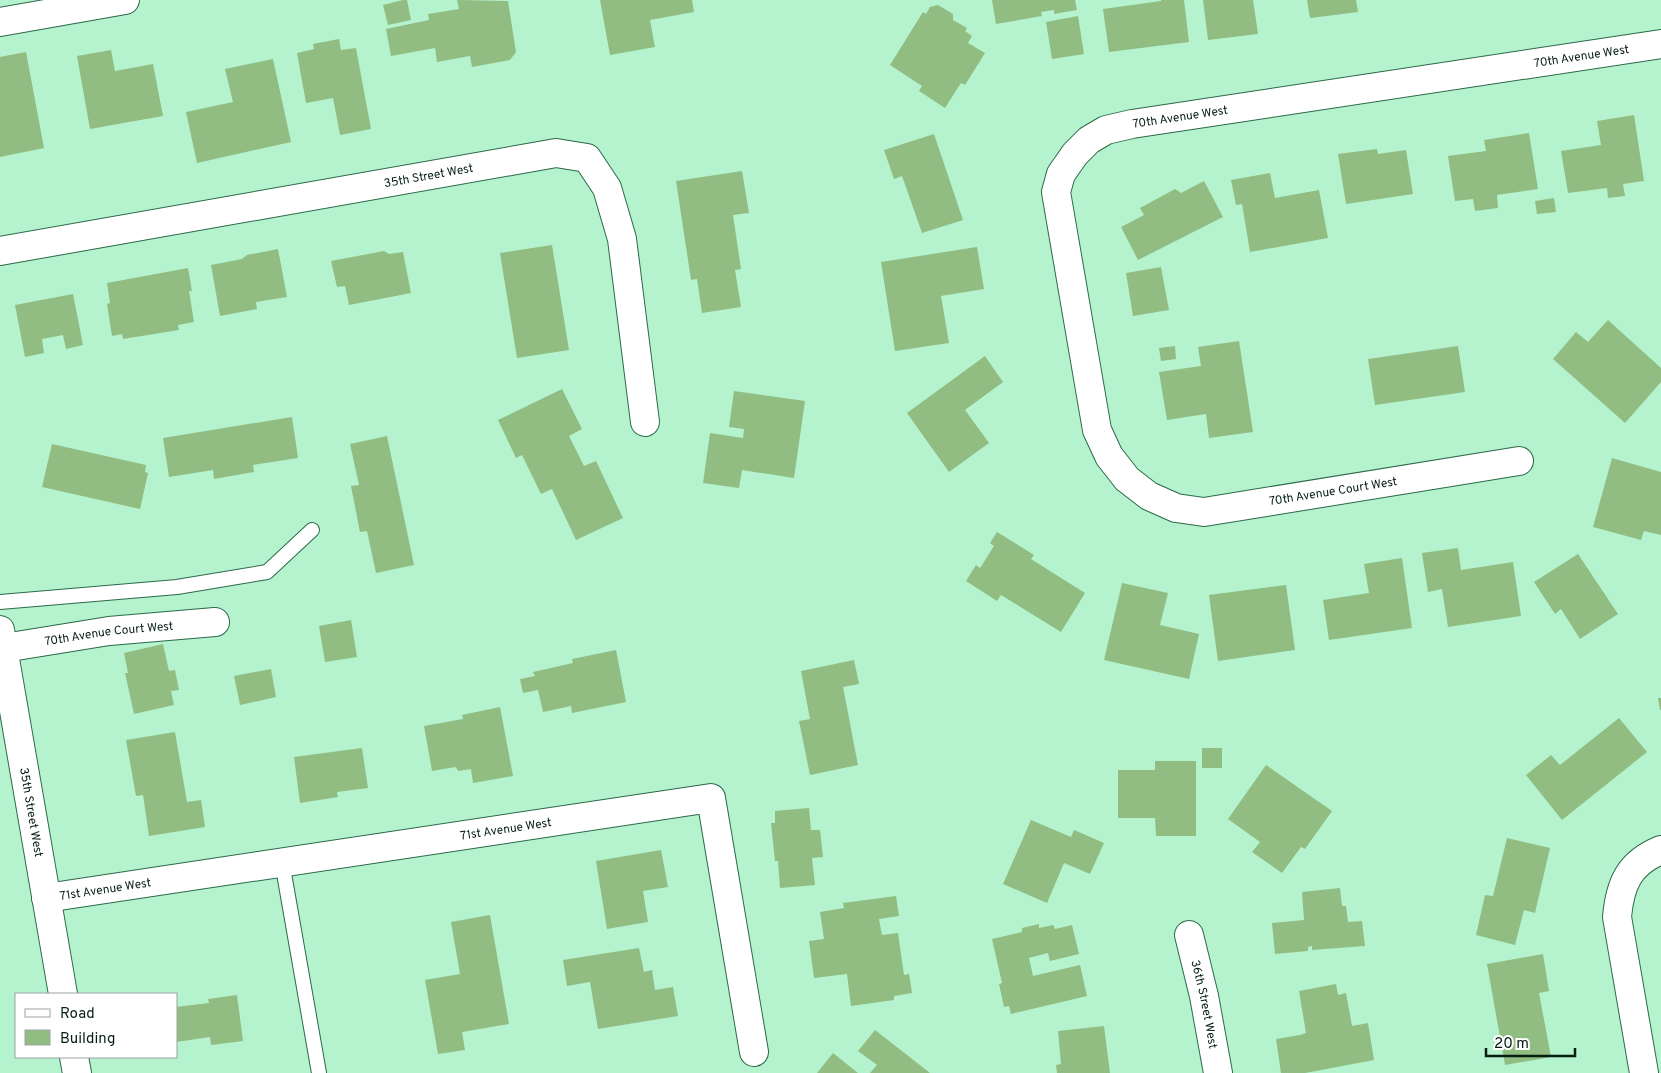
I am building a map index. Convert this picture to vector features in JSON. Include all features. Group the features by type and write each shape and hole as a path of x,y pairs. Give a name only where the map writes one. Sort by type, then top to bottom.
{"street":[{"path":"0,22 125,0"},
{"name":"70th Avenue West","path":"1149,496 1126,479 1109,456 1097,430 1056,192 1061,174 1075,154 1089,140 1106,130 1132,124 1661,44"},
{"name":"35th Street West","path":"0,252 556,152 587,158 607,188 622,239 645,422"},
{"name":"70th Avenue Court West","path":"1149,496 1176,508 1204,512 1519,461"},
{"name":"70th Avenue Court West","path":"2,639 215,622"},
{"name":"35th Street West","path":"2,639 7,711 46,898 63,993"},
{"name":"71st Avenue West","path":"46,898 711,798 754,1052"},
{"path":"1644,1073 1618,917 1619,894 1629,874 1650,856"},
{"name":"36th Street West","path":"1189,935 1204,996 1218,1073"},
{"path":"74,1058 77,1073"}],"lane":[{"path":"0,602 177,587 267,572 312,530"},
{"path":"282,862 319,1073"}],"building":[{"path":"407,0 411,20 388,25 383,5"},
{"path":"457,0 508,1 516,52 510,60 472,67 470,56 437,62 435,48 391,56 386,29 429,20 428,14 459,9"},
{"path":"600,0 692,0 694,12 650,20 655,47 610,55"},
{"path":"992,0 1075,0 1077,10 1054,14 1054,10 1041,12 1042,16 996,24"},
{"path":"1161,0 1184,0 1189,42 1109,52 1103,9"},
{"path":"1203,0 1253,0 1258,34 1208,40"},
{"path":"1307,0 1356,0 1358,12 1310,18"},
{"path":"938,5 953,14 953,20 967,28 965,31 972,36 968,43 985,53 965,85 961,83 945,108 919,91 922,86 890,65 923,12 926,14 930,7"},
{"path":"1078,16 1084,54 1052,59 1046,22"},
{"path":"339,39 341,50 356,48 371,129 340,135 333,98 306,103 297,53 314,49 313,44"},
{"path":"111,50 115,71 153,64 163,116 90,129 77,56"},
{"path":"26,52 44,148 0,157 0,57"},
{"path":"273,59 291,142 197,163 186,112 233,102 225,69"},
{"path":"1634,115 1644,181 1623,184 1625,196 1608,198 1607,188 1568,193 1561,151 1601,145 1597,121"},
{"path":"1529,133 1538,189 1497,195 1498,208 1475,211 1473,199 1455,201 1448,156 1486,151 1484,140"},
{"path":"934,134 963,220 922,233 902,176 894,179 884,150"},
{"path":"1377,149 1378,154 1406,150 1413,194 1346,204 1338,154"},
{"path":"742,171 749,213 733,215 741,269 735,270 741,307 702,313 697,279 691,280 676,181"},
{"path":"1270,173 1275,198 1319,190 1328,238 1250,252 1242,204 1236,205 1231,180"},
{"path":"1204,181 1223,217 1138,260 1121,227 1144,215 1140,208 1175,189 1181,193"},
{"path":"1554,198 1556,212 1537,214 1535,201"},
{"path":"552,245 569,350 517,358 500,253"},
{"path":"977,247 984,289 941,296 949,343 895,351 881,262"},
{"path":"278,249 287,297 256,302 257,309 220,316 211,265"},
{"path":"384,251 389,254 403,252 411,293 349,305 345,286 337,287 331,261"},
{"path":"1161,267 1169,310 1133,316 1126,273"},
{"path":"188,268 192,291 189,291 194,322 178,325 179,330 123,339 122,334 112,336 107,304 110,303 107,283"},
{"path":"73,294 83,345 66,349 63,335 42,339 44,353 25,357 15,305"},
{"path":"1608,320 1661,368 1661,382 1625,423 1553,359 1576,332 1588,342"},
{"path":"1239,341 1253,432 1209,438 1206,414 1167,420 1159,372 1201,366 1198,347"},
{"path":"1175,346 1176,359 1161,361 1159,348"},
{"path":"1458,346 1465,392 1375,405 1368,359"},
{"path":"985,356 1003,382 965,410 989,443 949,472 907,413"},
{"path":"562,389 582,429 569,436 584,466 596,461 623,518 576,540 552,489 541,494 522,455 516,458 498,420"},
{"path":"734,391 805,401 794,478 742,470 739,488 703,483 710,433 743,438 744,429 729,427"},
{"path":"292,417 298,458 253,465 254,472 214,479 213,470 169,477 163,438"},
{"path":"387,436 414,565 376,573 367,531 360,532 351,486 359,485 350,444"},
{"path":"52,444 146,465 145,472 148,473 140,509 42,487"},
{"path":"1612,458 1661,472 1661,535 1644,531 1641,540 1593,527"},
{"path":"997,532 1034,555 1031,559 1085,593 1061,632 1001,595 997,601 966,581 976,565 980,568 994,546 990,543"},
{"path":"1458,548 1461,570 1513,562 1521,616 1448,627 1442,589 1428,592 1422,553"},
{"path":"1578,554 1618,614 1580,639 1561,609 1555,614 1534,582"},
{"path":"1402,558 1412,628 1329,640 1323,600 1369,593 1364,564"},
{"path":"1122,583 1168,593 1160,625 1199,634 1189,679 1104,660"},
{"path":"1286,585 1295,650 1218,661 1209,595"},
{"path":"351,620 357,657 325,662 319,626"},
{"path":"163,644 169,671 175,670 179,690 171,691 174,705 134,714 125,673 128,673 124,653"},
{"path":"616,650 626,702 572,713 571,706 543,712 538,690 523,693 520,679 535,676 533,672 573,663 572,659"},
{"path":"854,660 859,684 843,687 858,765 810,775 799,721 810,719 801,671"},
{"path":"271,669 276,697 240,705 234,676"},
{"path":"1658,698 1661,698 1661,710 1660,710"},
{"path":"500,707 513,776 473,783 471,769 458,771 456,767 432,771 424,726 463,719 462,715"},
{"path":"1619,718 1647,752 1562,820 1526,775 1551,755 1560,765"},
{"path":"175,732 187,802 201,800 205,827 149,836 143,795 136,796 126,740"},
{"path":"362,748 368,788 337,792 338,797 300,803 294,757"},
{"path":"1202,748 1222,748 1222,768 1202,768"},
{"path":"1155,761 1196,761 1196,836 1156,836 1155,818 1118,818 1118,770 1155,770"},
{"path":"1266,765 1332,811 1305,849 1301,847 1282,873 1252,852 1260,842 1228,819"},
{"path":"809,808 811,830 820,830 823,857 812,858 815,885 780,888 778,861 775,861 771,823 775,823 775,811"},
{"path":"1031,820 1071,837 1074,830 1104,843 1090,874 1064,863 1047,903 1003,884"},
{"path":"1507,838 1550,848 1535,913 1524,910 1515,945 1476,935 1485,895 1493,896"},
{"path":"661,850 668,887 643,891 648,922 607,929 596,861"},
{"path":"1340,888 1342,906 1346,906 1348,922 1362,921 1365,946 1312,950 1312,946 1308,947 1308,951 1275,954 1272,923 1304,920 1302,892"},
{"path":"896,896 899,916 879,919 882,935 898,933 904,975 909,974 912,993 894,996 894,1000 851,1006 847,974 814,978 809,941 824,939 820,912 844,908 843,903"},
{"path":"490,915 509,1024 462,1032 465,1050 438,1054 425,980 460,974 451,922"},
{"path":"1039,924 1039,928 1053,925 1055,929 1072,925 1079,954 1050,961 1048,953 1029,958 1033,976 1080,965 1087,996 1011,1014 1009,1006 1004,1007 999,984 1002,983 992,939 1022,932 1022,928"},
{"path":"639,948 644,972 652,970 655,990 673,987 678,1016 598,1029 590,982 567,986 563,960"},
{"path":"1543,954 1549,991 1539,993 1551,1057 1505,1065 1487,964"},
{"path":"1336,984 1338,995 1346,993 1352,1026 1368,1023 1374,1060 1305,1073 1281,1073 1276,1039 1306,1033 1299,991"},
{"path":"237,995 243,1041 211,1045 210,1037 178,1042 178,1007 209,1003 208,999"},
{"path":"1104,1026 1110,1073 1057,1073 1056,1065 1061,1064 1058,1031"},
{"path":"875,1030 930,1073 870,1073 877,1065 858,1051"},
{"path":"833,1053 858,1073 817,1073"}]}
